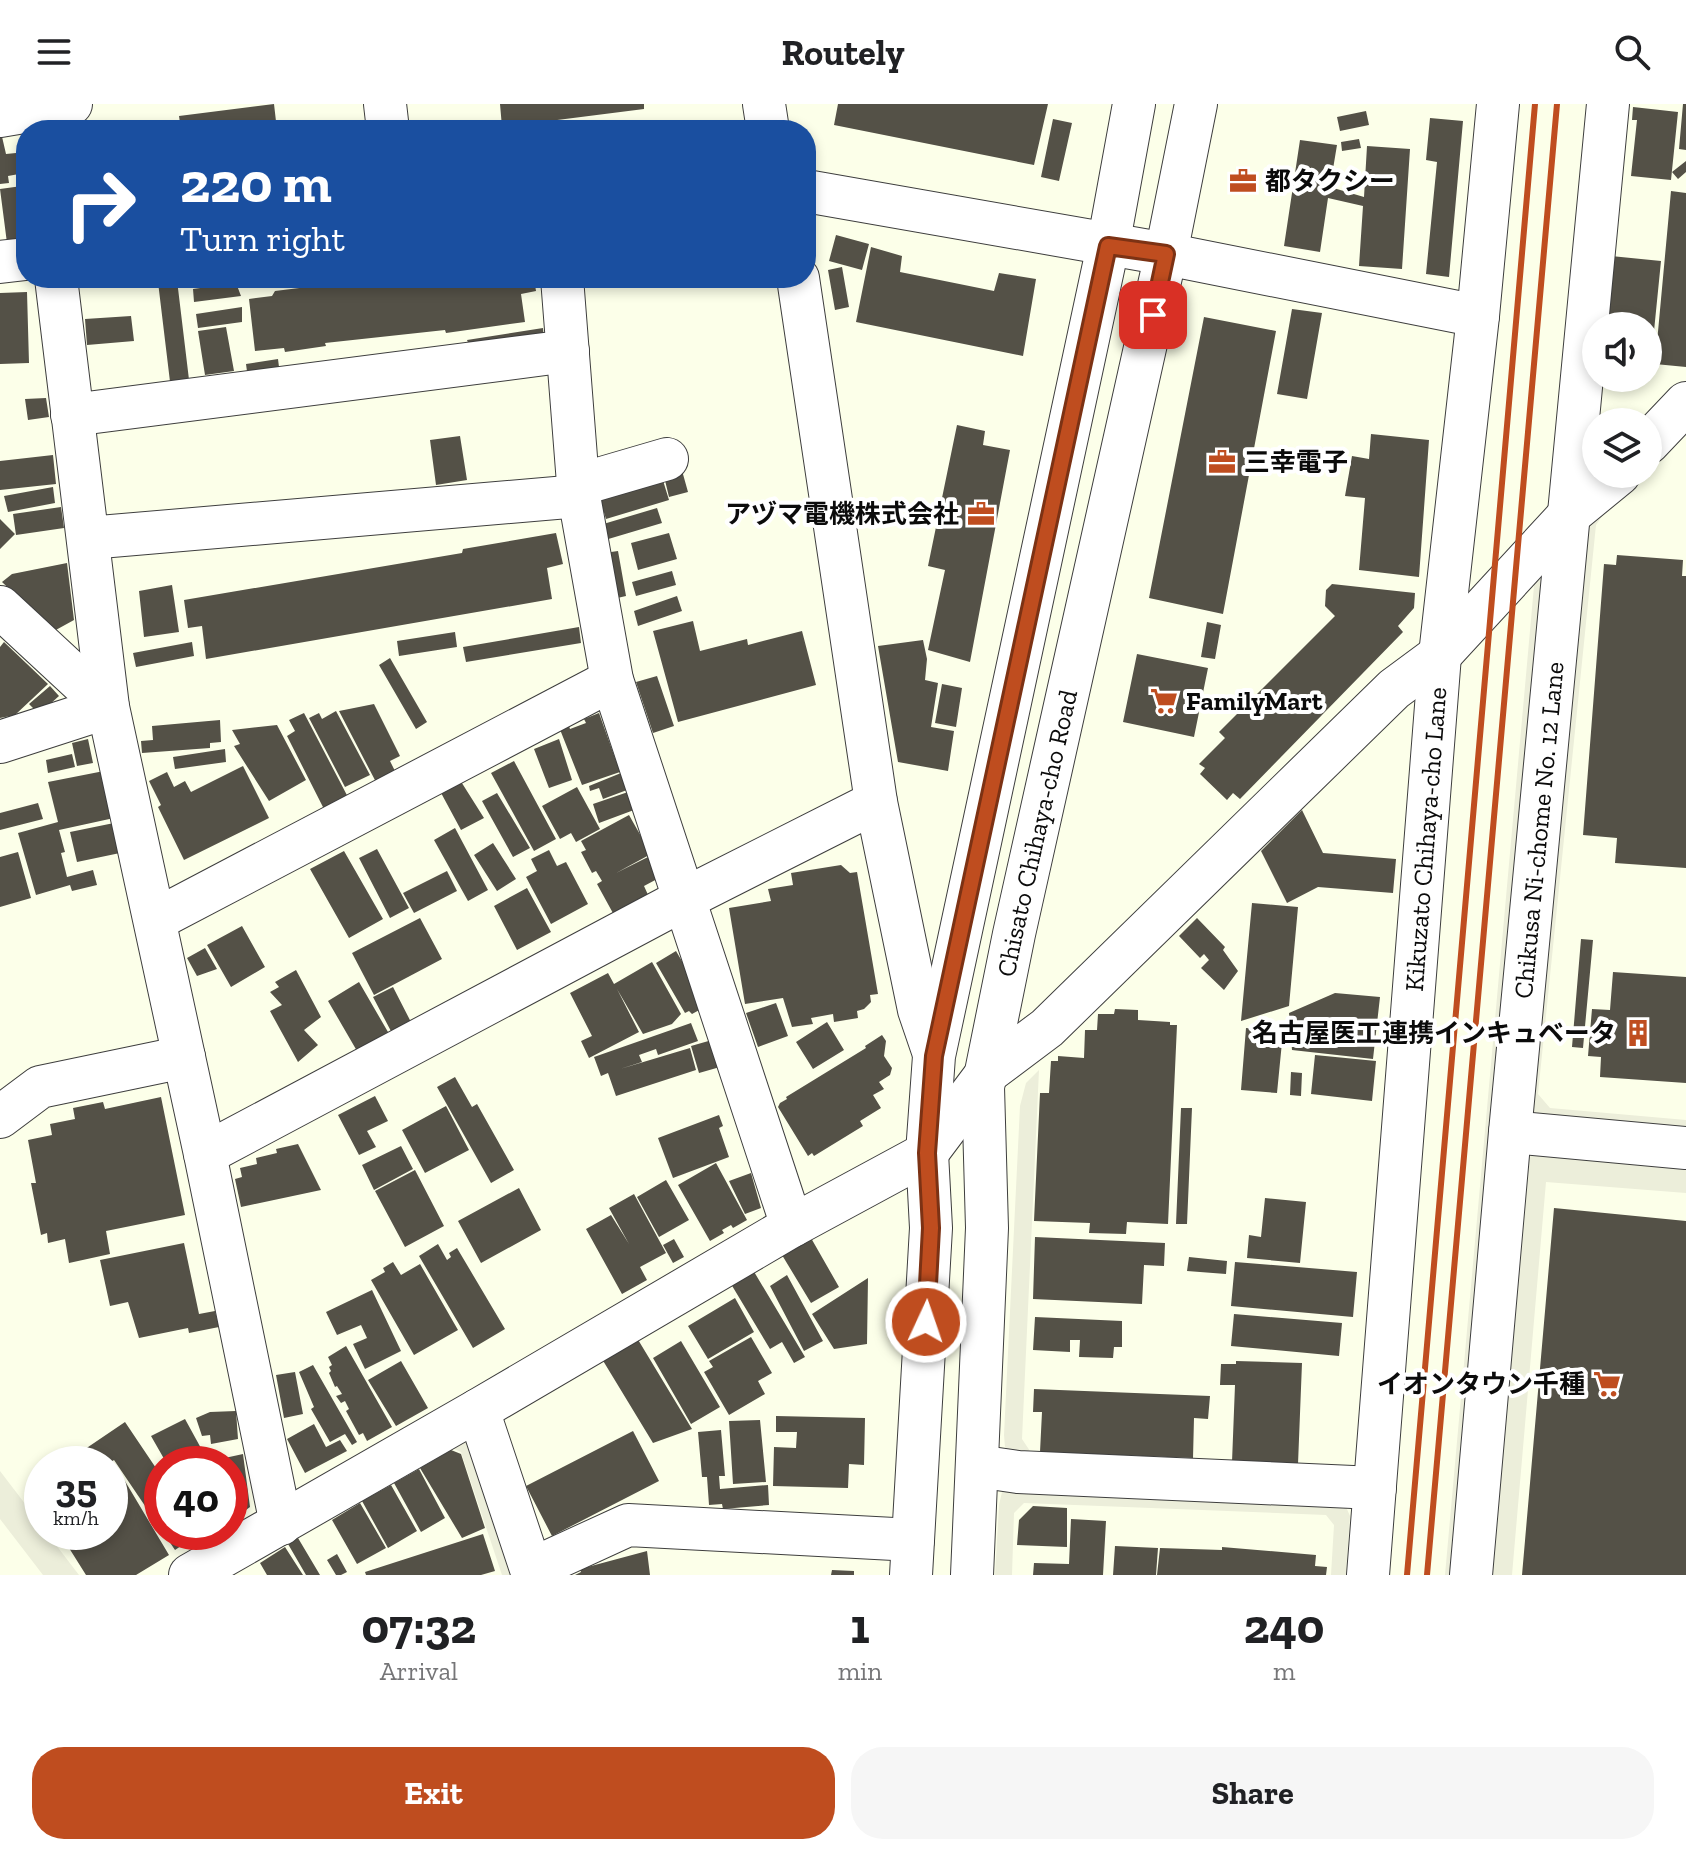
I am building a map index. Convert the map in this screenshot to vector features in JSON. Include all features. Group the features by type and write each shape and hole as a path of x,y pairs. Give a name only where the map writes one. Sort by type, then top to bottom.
{"street":[{"path":"478,1410 533,1572 628,1525 912,1557 931,1228 927,1153 934,1056 1108,246 1134,104"},
{"name":"Chisato Chihaya-cho Road","path":"972,1575 987,1228 983,1087 1014,934 1166,254 1196,104"},
{"name":"Kikuzato Chihaya-cho Lane","path":"1368,1575 1440,655 1498,104"},
{"name":"Chikusa Ni-chome No. 12 Lane","path":"1471,1575 1608,104"},
{"path":"816,193 1166,254 1478,316"},
{"path":"57,288 108,707 281,1524"},
{"path":"563,288 578,491 612,680 792,1226"},
{"path":"799,288 876,802 919,1010 934,1056"},
{"path":"72,415 568,351"},
{"path":"1662,428 1686,403"},
{"path":"88,538 578,491 667,459"},
{"path":"190,1575 792,1226 927,1153 987,1073 1047,1028 1394,689 1440,655 1569,515 1602,488"},
{"path":"0,607 108,707"},
{"path":"155,920 612,680"},
{"path":"0,742 108,707"},
{"path":"205,1154 686,898 876,802"},
{"path":"934,1056 987,1073"},
{"path":"0,1117 40,1087 184,1057"},
{"path":"1510,1132 1686,1148"},
{"path":"977,1466 1018,1472 1375,1488"}],"shaded area":[{"path":"1610,505 1596,525 1538,1094 1550,1108 1686,1120 1686,1135 1532,1118 1579,528"},
{"path":"1535,575 1547,579 1460,1575 1445,1575"},
{"path":"1039,1070 1022,1439 1032,1454 1012,1455 1005,1447 1004,1435 1020,1106 1026,1083"},
{"path":"1538,1150 1686,1161 1686,1193 1546,1182 1512,1575 1479,1575 1522,1163"},
{"path":"470,1440 517,1575 502,1575 461,1452 452,1448"},
{"path":"0,1471 24,1502 24,1550 60,1550 79,1575 43,1575 0,1519"},
{"path":"1010,1488 1346,1507 1350,1516 1346,1575 1331,1575 1334,1525 1326,1515 1024,1503 1014,1513 1012,1575 995,1575 999,1505 1002,1492"}],"building":[{"path":"274,104 276,120 180,120 179,116"},
{"path":"500,104 644,104 644,109 557,120 501,120"},
{"path":"838,104 1048,104 1034,165 834,125"},
{"path":"1683,104 1686,104 1686,150 1679,149"},
{"path":"1633,107 1678,112 1671,180 1631,176 1637,120 1632,120"},
{"path":"1366,111 1369,125 1340,131 1337,117"},
{"path":"1430,118 1463,121 1449,277 1426,274 1437,162 1426,160"},
{"path":"1053,119 1072,123 1059,181 1041,177"},
{"path":"0,128 6,154 16,153 16,175 8,176 9,183 0,184"},
{"path":"1359,139 1361,148 1342,151 1341,142"},
{"path":"1300,140 1337,145 1330,187 1364,197 1367,146 1410,149 1402,269 1359,266 1363,206 1328,198 1320,252 1284,246"},
{"path":"1686,161 1686,172 1678,179 1672,172"},
{"path":"16,187 16,242 7,243 0,189"},
{"path":"1671,191 1686,193 1686,367 1662,365 1660,312"},
{"path":"836,235 869,244 862,270 829,261"},
{"path":"871,247 902,256 900,272 994,291 999,273 1036,279 1023,356 856,322"},
{"path":"1611,256 1661,261 1656,312 1605,312"},
{"path":"842,267 849,307 835,310 828,270"},
{"path":"159,288 178,288 190,388 171,390"},
{"path":"238,288 241,296 194,302 193,289"},
{"path":"299,288 536,288 536,291 521,294 525,322 446,333 445,330 325,343 326,346 285,352 284,348 255,351 249,299 272,296 275,291"},
{"path":"27,292 29,363 0,364 0,293"},
{"path":"242,307 242,322 198,328 196,314"},
{"path":"1292,309 1322,313 1307,399 1277,394"},
{"path":"131,316 134,341 87,345 85,319"},
{"path":"1204,317 1276,331 1223,614 1149,598"},
{"path":"226,327 234,371 205,375 198,331"},
{"path":"543,328 544,340 471,350 467,340"},
{"path":"278,359 280,375 248,379 246,364"},
{"path":"46,398 49,417 28,420 25,399"},
{"path":"957,425 985,431 983,445 1010,450 970,662 928,650 945,570 928,566"},
{"path":"1371,434 1429,440 1419,577 1359,570 1365,498 1345,496 1352,456 1369,459"},
{"path":"460,436 467,480 436,485 430,440"},
{"path":"53,455 56,484 0,490 0,461"},
{"path":"681,467 688,492 669,497 663,472"},
{"path":"661,474 669,500 606,519 598,493"},
{"path":"53,487 55,503 8,512 4,496"},
{"path":"61,507 64,528 16,535 13,514"},
{"path":"657,508 662,523 605,540 600,525"},
{"path":"0,519 15,534 0,549"},
{"path":"556,533 563,564 547,568 552,599 206,659 202,626 188,628 184,600 462,553 463,549"},
{"path":"669,533 677,559 638,570 631,543"},
{"path":"618,551 626,596 613,599 604,553"},
{"path":"1617,555 1683,560 1682,576 1686,576 1686,868 1615,863 1617,838 1583,835 1604,564 1616,565"},
{"path":"67,563 74,620 54,631 2,582 12,574"},
{"path":"672,571 676,585 636,596 632,582"},
{"path":"1332,584 1415,593 1414,608 1398,626 1403,632 1240,799 1233,793 1227,800 1200,774 1205,768 1199,764 1225,738 1219,732 1335,616 1325,606 1326,590"},
{"path":"172,585 179,632 144,637 139,591"},
{"path":"677,596 682,611 638,626 634,611"},
{"path":"693,621 700,651 747,639 748,645 802,631 816,685 678,722 653,631"},
{"path":"1207,622 1221,625 1215,659 1201,657"},
{"path":"579,627 581,643 466,662 463,647"},
{"path":"455,632 457,647 399,656 397,641"},
{"path":"923,640 927,659 925,680 938,683 931,727 954,731 948,771 898,762 878,646"},
{"path":"4,642 48,684 15,715 0,718 0,647"},
{"path":"192,642 194,656 136,667 133,653"},
{"path":"1137,654 1208,668 1194,737 1123,722"},
{"path":"390,658 427,722 416,729 379,665"},
{"path":"657,676 674,726 653,733 636,682"},
{"path":"942,684 962,688 956,727 935,723"},
{"path":"50,686 59,696 39,714 29,704"},
{"path":"374,704 400,756 390,761 396,773 377,784 339,711"},
{"path":"336,711 370,775 345,787 309,718 319,713 322,719"},
{"path":"304,713 350,801 326,813 287,736 295,731 289,720"},
{"path":"599,713 620,772 582,785 559,727 568,723 570,729 586,723 584,719"},
{"path":"220,720 221,742 210,743 210,748 142,753 141,741 153,740 152,726"},
{"path":"277,725 306,780 269,801 234,746 240,744 232,730"},
{"path":"88,739 93,763 77,766 72,743"},
{"path":"559,739 572,780 549,788 534,749"},
{"path":"225,749 226,762 175,769 173,757"},
{"path":"72,754 75,767 48,773 46,760"},
{"path":"514,761 556,839 534,851 491,773"},
{"path":"243,766 269,818 184,860 149,781 167,772 174,787 185,781 191,792"},
{"path":"104,771 114,818 59,830 67,877 93,870 97,885 72,891 70,885 36,895 18,833 58,822 48,782"},
{"path":"621,773 627,790 603,799 599,788 590,791 589,786"},
{"path":"460,780 484,818 461,830 440,791"},
{"path":"577,787 600,829 576,842 571,833 560,839 542,806"},
{"path":"628,792 634,810 599,823 593,804"},
{"path":"497,793 530,848 513,857 482,801"},
{"path":"38,803 43,819 0,830 0,813"},
{"path":"1302,810 1323,853 1396,859 1393,893 1318,887 1287,903 1261,851"},
{"path":"629,815 651,854 616,873 648,857 659,878 644,886 649,897 614,915 597,884 602,881 596,871 592,873 581,852 586,850 581,841"},
{"path":"114,823 120,853 77,862 70,832"},
{"path":"455,828 488,890 468,901 434,840"},
{"path":"493,843 516,879 497,891 474,855"},
{"path":"377,849 409,908 390,918 359,858"},
{"path":"549,850 557,866 566,862 588,904 551,924 526,877 537,871 531,859"},
{"path":"344,851 383,919 349,938 310,869"},
{"path":"18,852 31,898 0,907 0,857"},
{"path":"841,865 850,873 857,872 878,994 870,995 871,1002 857,1011 858,1018 834,1022 833,1014 811,1018 813,1024 792,1027 783,998 745,1004 729,908 771,901 768,889 793,885 791,873"},
{"path":"447,871 457,891 414,913 403,893"},
{"path":"527,888 551,932 517,950 494,906"},
{"path":"1252,903 1298,907 1289,1006 1241,1021"},
{"path":"420,918 442,959 374,995 352,953"},
{"path":"1197,918 1225,947 1223,950 1238,971 1224,990 1201,968 1209,960 1204,954 1200,958 1179,936"},
{"path":"242,926 265,967 231,987 207,945"},
{"path":"1581,939 1593,940 1583,1048 1572,1047"},
{"path":"205,948 217,969 197,976 187,958"},
{"path":"676,951 696,985 691,988 703,1008 692,1014 689,1011 685,1013 656,963"},
{"path":"652,962 681,1014 672,1024 643,1034 617,989 639,1032 589,1058 581,1041 592,1036 570,993 608,973 614,984"},
{"path":"296,970 321,1017 304,1030 318,1045 298,1062 270,1011 282,1005 270,992 279,987 275,982"},
{"name":"名古屋医工連携インキュベータ","path":"1613,972 1686,977 1686,1083 1600,1077 1601,1057 1588,1056 1592,1009 1610,1010"},
{"path":"359,982 388,1032 357,1051 328,1001"},
{"path":"393,987 413,1026 393,1035 373,997"},
{"path":"1335,993 1380,997 1373,1059 1292,1050 1289,1013"},
{"path":"776,1003 788,1036 758,1047 746,1013"},
{"path":"1115,1009 1138,1010 1138,1020 1177,1025 1168,1224 1127,1222 1126,1234 1089,1233 1090,1223 1034,1221 1040,1093 1049,1093 1051,1061 1058,1061 1058,1056 1084,1058 1085,1030 1097,1030 1098,1014 1114,1014"},
{"path":"827,1022 844,1050 813,1069 796,1042"},
{"path":"691,1023 698,1041 658,1055 656,1049 639,1055 642,1062 620,1069 690,1048 696,1070 616,1096 608,1073 601,1076 594,1057"},
{"path":"1246,1028 1283,1032 1277,1093 1241,1090"},
{"path":"882,1035 886,1041 884,1056 892,1068 890,1075 879,1082 884,1089 873,1095 881,1108 860,1121 863,1126 814,1156 812,1153 808,1156 778,1107 780,1103"},
{"path":"712,1040 720,1067 699,1073 691,1046"},
{"path":"1315,1055 1376,1061 1372,1101 1311,1094"},
{"path":"1291,1072 1302,1073 1301,1096 1290,1095"},
{"path":"455,1077 472,1107 477,1104 514,1170 491,1183 437,1087"},
{"path":"375,1096 388,1121 367,1131 376,1147 359,1155 338,1115"},
{"path":"161,1097 185,1215 106,1231 110,1254 69,1263 65,1239 48,1243 47,1233 41,1235 31,1183 36,1183 28,1140 52,1135 50,1124 75,1119 73,1108 103,1102 105,1109"},
{"path":"446,1106 469,1150 425,1173 402,1130"},
{"path":"1181,1108 1192,1108 1187,1224 1176,1224"},
{"path":"719,1115 723,1126 719,1128 729,1157 673,1178 658,1138"},
{"path":"298,1144 321,1190 241,1207 235,1179 242,1177 240,1168 257,1164 256,1158 277,1153 276,1149"},
{"path":"401,1146 413,1169 374,1190 362,1165"},
{"path":"716,1163 747,1220 722,1230 724,1233 710,1241 678,1185"},
{"path":"415,1170 444,1226 405,1247 375,1191"},
{"path":"751,1173 761,1208 745,1214 729,1181"},
{"path":"666,1180 689,1220 659,1237 637,1197"},
{"path":"519,1188 541,1230 481,1263 458,1221"},
{"path":"634,1194 666,1253 640,1267 647,1280 622,1294 586,1229 611,1215 629,1244 609,1208"},
{"path":"1265,1198 1306,1202 1300,1263 1247,1258 1249,1235 1261,1237"},
{"name":"イオンタウン千種","path":"1554,1208 1686,1221 1686,1575 1522,1575"},
{"path":"1035,1237 1165,1243 1164,1266 1144,1265 1142,1304 1033,1299"},
{"path":"811,1238 839,1287 811,1303 782,1255"},
{"path":"674,1239 684,1257 673,1263 663,1245"},
{"path":"184,1243 199,1314 215,1311 219,1327 189,1333 188,1328 139,1338 128,1302 110,1306 100,1260"},
{"path":"438,1244 447,1260 451,1257 449,1253 457,1248 505,1329 473,1348 419,1256"},
{"path":"1189,1257 1227,1261 1226,1274 1187,1271"},
{"path":"393,1262 401,1275 420,1264 458,1330 414,1355 371,1280 385,1272 383,1268"},
{"path":"1235,1262 1357,1272 1353,1317 1231,1306"},
{"path":"753,1270 805,1357 794,1363 782,1342 770,1349 731,1284"},
{"path":"787,1275 823,1341 804,1351 770,1286"},
{"path":"868,1278 867,1344 834,1349 812,1314"},
{"path":"372,1290 401,1351 365,1369 353,1344 367,1338 361,1325 337,1335 326,1312"},
{"path":"735,1298 754,1332 708,1359 688,1326"},
{"path":"1234,1314 1342,1323 1339,1356 1231,1346"},
{"path":"1035,1317 1122,1321 1122,1347 1114,1347 1113,1358 1079,1357 1080,1340 1070,1340 1070,1352 1033,1350"},
{"path":"751,1337 772,1373 758,1381 765,1394 729,1415 704,1372 713,1367 709,1361"},
{"path":"637,1338 692,1429 653,1443 602,1359"},
{"path":"681,1341 720,1407 691,1424 653,1358"},
{"path":"346,1346 392,1427 367,1441 363,1433 359,1435 346,1411 349,1409 345,1401 341,1403 336,1396 342,1394 329,1373 332,1365 328,1357"},
{"path":"401,1361 428,1408 396,1426 368,1380"},
{"path":"1236,1361 1302,1363 1298,1464 1232,1462 1235,1385 1220,1385 1221,1364 1236,1364"},
{"path":"313,1365 357,1442 352,1445 345,1434 330,1442 311,1409 314,1407 299,1372"},
{"path":"295,1372 303,1414 284,1418 276,1375"},
{"path":"1034,1389 1210,1396 1208,1419 1194,1418 1193,1458 1040,1452 1042,1412 1033,1412"},
{"path":"236,1411 238,1439 211,1444 210,1435 202,1436 196,1418 210,1412"},
{"path":"776,1416 865,1418 864,1465 849,1464 848,1488 773,1486 774,1447 796,1448 797,1432 776,1432"},
{"path":"185,1419 200,1446 157,1446 151,1436"},
{"path":"760,1420 766,1482 733,1484 729,1421"},
{"path":"125,1422 144,1450 144,1504 128,1481 128,1446 90,1446"},
{"path":"314,1424 326,1447 340,1440 347,1451 305,1473 287,1439"},
{"path":"721,1430 725,1476 719,1476 720,1489 768,1485 769,1505 723,1509 722,1504 709,1505 707,1477 702,1477 698,1432"},
{"path":"633,1431 659,1481 552,1536 526,1486"},
{"path":"451,1450 461,1454 485,1528 462,1538 420,1468"},
{"path":"419,1469 445,1518 421,1532 394,1483"},
{"path":"391,1485 417,1531 388,1548 362,1501"},
{"path":"128,1486 144,1513 144,1550 166,1550 169,1555 136,1575 86,1575 70,1550 128,1550"},
{"path":"360,1503 386,1548 357,1564 332,1520"},
{"path":"1033,1506 1067,1508 1067,1547 1017,1545 1019,1520"},
{"path":"1071,1519 1106,1521 1103,1575 1033,1575 1034,1563 1069,1564"},
{"path":"483,1534 495,1571 481,1575 366,1575 365,1572"},
{"path":"298,1538 320,1575 306,1575 288,1544"},
{"path":"1115,1546 1158,1548 1156,1575 1113,1575"},
{"path":"285,1547 303,1575 267,1575 260,1563"},
{"path":"1222,1547 1316,1555 1315,1566 1327,1567 1326,1575 1157,1575 1160,1548 1222,1550"},
{"path":"647,1551 650,1575 575,1575 581,1572 580,1569"},
{"path":"337,1554 347,1572 341,1575 336,1575 327,1560"},
{"path":"832,1570 854,1571 854,1575 831,1575"}],"railway":[{"path":"1407,1575 1535,104"},
{"path":"1427,1575 1557,104"}],"place":[{"name":"都タクシー","path":"1243,181"},
{"name":"三幸電子","path":"1222,462"},
{"name":"アヅマ電機株式会社","path":"981,514"},
{"name":"FamilyMart","path":"1164,701"},
{"name":"名古屋医工連携インキュベータ","path":"1638,1033"},
{"name":"イオンタウン千種","path":"1607,1384"}],"route":[{"path":"926,1322 931,1228 927,1153 934,1056 1108,246 1166,254 1153,315"}]}
